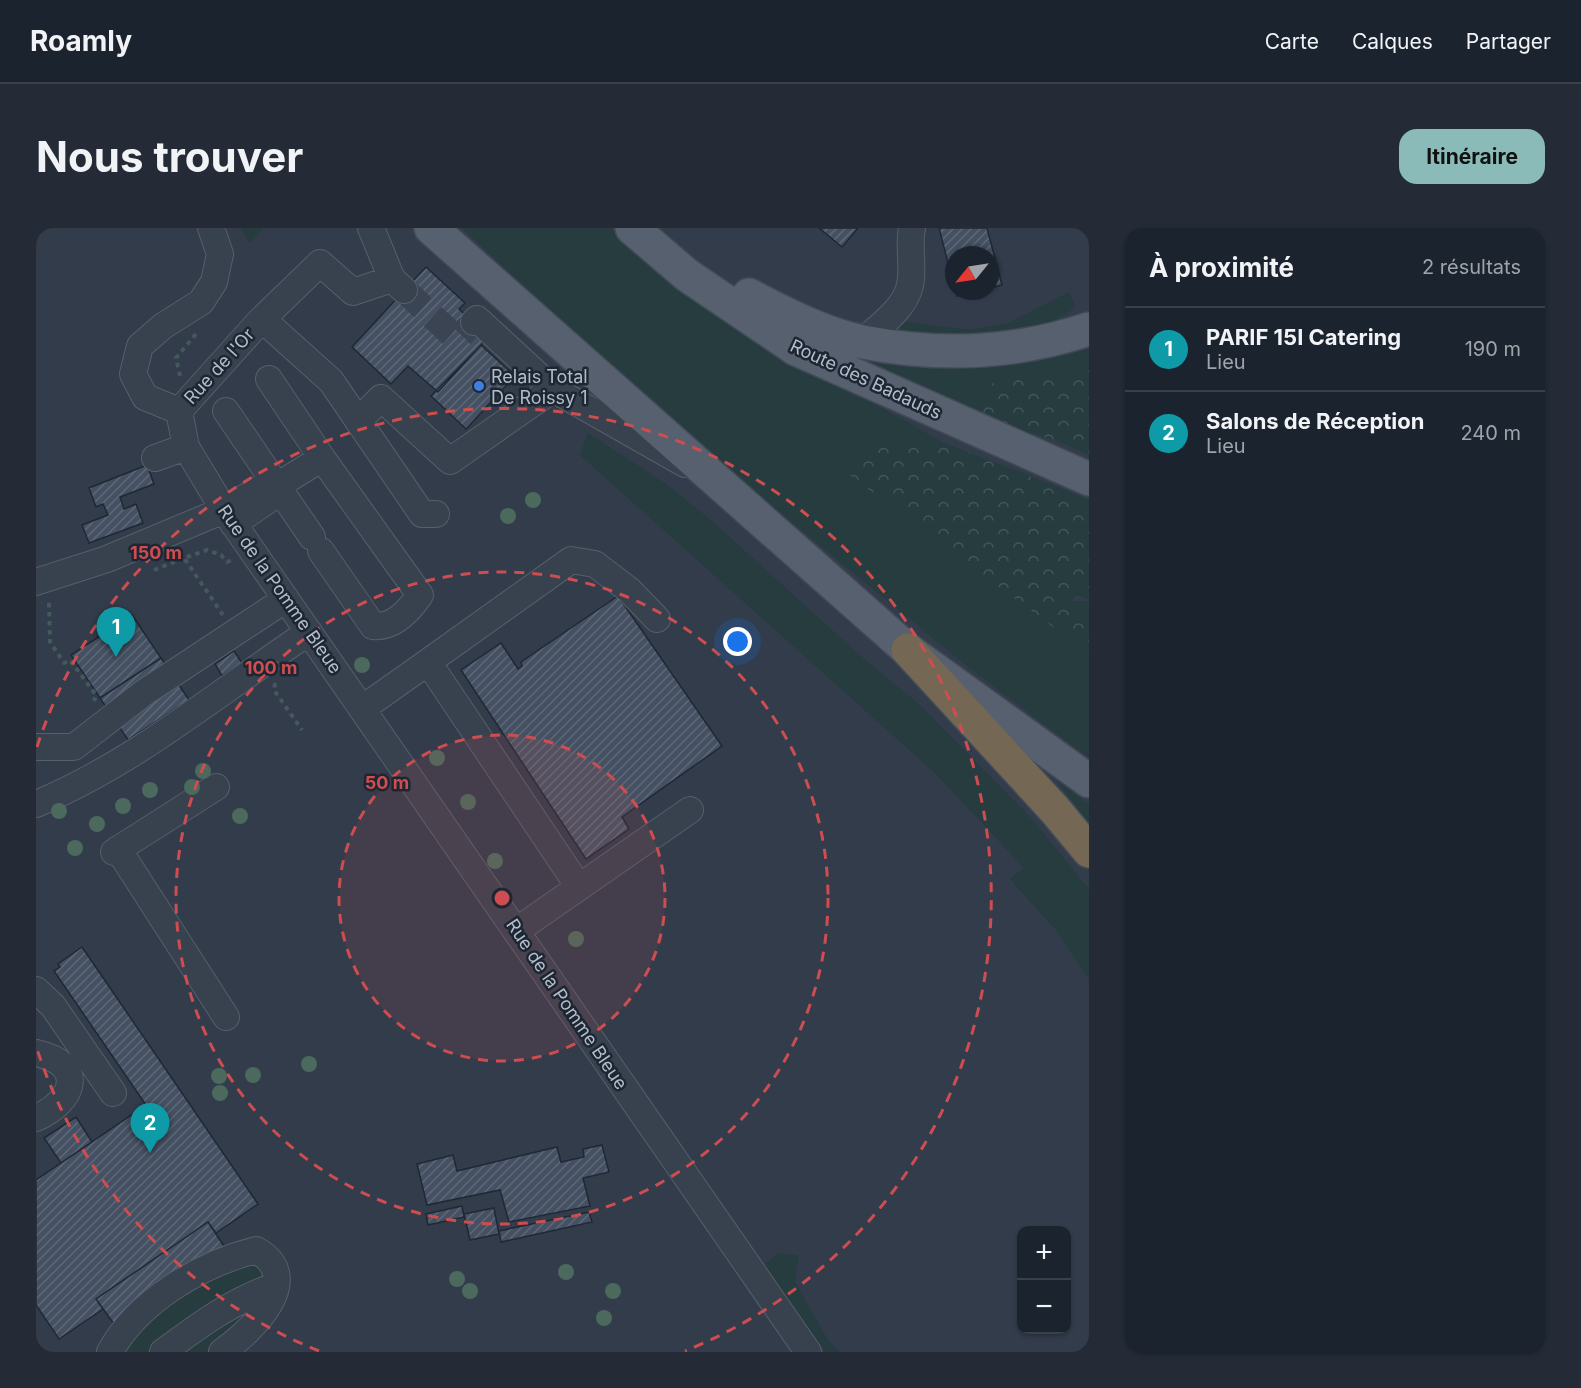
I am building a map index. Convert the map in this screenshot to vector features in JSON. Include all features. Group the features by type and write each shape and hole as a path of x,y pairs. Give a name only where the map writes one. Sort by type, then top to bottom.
{"highway":[{"path":"908,650 1055,810 1089,851"}],"main road":[{"path":"431,228 908,650 1089,781"},
{"name":"Route des Badauds","path":"632,228 687,275 796,349 1089,479"},
{"path":"656,250 794,318 862,342 954,352 1005,350 1052,341 1089,329"}],"street":[{"path":"179,411 145,397 133,374 140,346 163,326 201,302 214,282 220,254 211,228"},
{"name":"Rue de l'Or","path":"179,411 261,320 320,263 353,292 398,284 371,228"},
{"path":"862,342 903,303 911,284 909,244 912,228"},
{"path":"1052,341 1089,312"},
{"path":"474,322 477,319 553,389 720,483"},
{"path":"261,320 331,381 422,514 435,514"},
{"path":"226,411 373,626 384,627 410,610 420,596 269,379"},
{"path":"358,421 381,398 450,461 553,389"},
{"name":"Rue de la Pomme Bleue","path":"179,411 186,447 228,517 363,708 808,1352"},
{"path":"154,458 186,447"},
{"path":"40,581 228,517 263,487 277,486 322,458"},
{"path":"363,708 571,560 595,564 629,590 657,619"},
{"path":"36,747 74,747 145,692 286,599"},
{"path":"36,804 64,792 148,742 309,632"},
{"path":"428,662 579,887"},
{"path":"216,787 116,851 226,1017"},
{"path":"516,931 690,810"},
{"path":"36,990 53,1006 113,1093"},
{"path":"36,1053 51,1056 61,1065 69,1075 71,1086 66,1096 36,1118"},
{"path":"110,1352 119,1334 158,1297 237,1255 256,1250 270,1257 277,1272 274,1294 263,1316 222,1352"},
{"path":"163,1352 251,1294 275,1286"}],"path":[{"path":"154,570 184,558"},
{"path":"40,581 49,599 50,642 64,663 70,660 96,695 94,701 107,721"}],"shaded area":[{"path":"36,228 1089,228 1089,1352 36,1352"}],"green space":[{"path":"240,228 263,228 250,243"},
{"path":"462,228 611,228 680,286 781,352 944,443 912,442 870,445 848,474 1089,654 1089,758 967,666 667,420"},
{"path":"1069,292 1076,307 1049,324 985,337 898,330 900,321 970,330 1008,323"},
{"path":"1089,345 1089,370 1085,373 973,415 858,366 840,346 963,366 995,366 1027,361"},
{"path":"1089,370 1089,455 1058,441 973,415 986,384"},
{"path":"588,433 666,484 713,522 864,659 920,705 1031,818 1089,889 1089,979 1055,929 1010,879 1024,868 936,774 580,455"},
{"path":"912,442 944,443 1023,473 1079,503 1089,512 1089,599 1077,596 1072,601 1089,617 1089,654 848,474 870,445"},
{"path":"1023,473 1089,500 1089,512 1079,503"},
{"path":"1071,601 1089,601 1089,617"},
{"path":"1056,780 1089,805 1089,824"},
{"path":"779,1253 799,1256 795,1282 828,1340 840,1352 826,1352 770,1281 764,1265"},
{"path":"251,1264 262,1272 260,1282 155,1352 121,1352 146,1322 178,1296 214,1276"},
{"path":"258,1304 226,1340 209,1352 175,1352"}],"building":[{"path":"819,228 858,228 842,247"},
{"path":"939,228 987,228 992,246 945,246 945,251"},
{"path":"426,267 465,303 459,309 489,336 438,392 408,366 391,384 352,347"},
{"path":"481,345 515,376 466,429 431,396"},
{"path":"147,465 154,484 120,497 124,509 136,504 143,523 89,543 82,525 108,515 103,504 96,507 89,488"},
{"path":"618,596 722,746 622,817 629,829 586,859 461,670 501,643 518,669 522,666 521,662"},
{"path":"132,615 161,658 100,698 71,655"},
{"path":"234,651 242,663 222,676 215,664"},
{"path":"161,658 189,700 128,740 100,698"},
{"path":"82,947 258,1204 216,1233 208,1222 96,1299 103,1309 59,1339 36,1305 36,1180 146,1105 54,971 60,967 58,964"},
{"path":"76,1117 92,1142 61,1163 44,1138"},
{"path":"602,1145 609,1172 583,1178 590,1206 509,1222 500,1190 427,1205 417,1164 453,1155 457,1171 557,1147 561,1162 584,1157 583,1149"},
{"path":"462,1206 464,1217 428,1225 426,1214"},
{"path":"494,1208 499,1234 470,1240 464,1214"},
{"path":"589,1212 592,1222 501,1242 499,1231"},
{"path":"208,1222 230,1255 119,1331 96,1299"}],"tunnel":[{"path":"404,290 457,339 474,322"}],"place":[{"name":"Relais Total De Roissy 1","path":"479,386"},
{"name":"PARIF 15I Catering","path":"116,657"},
{"name":"Salons de Réception","path":"150,1153"}]}
